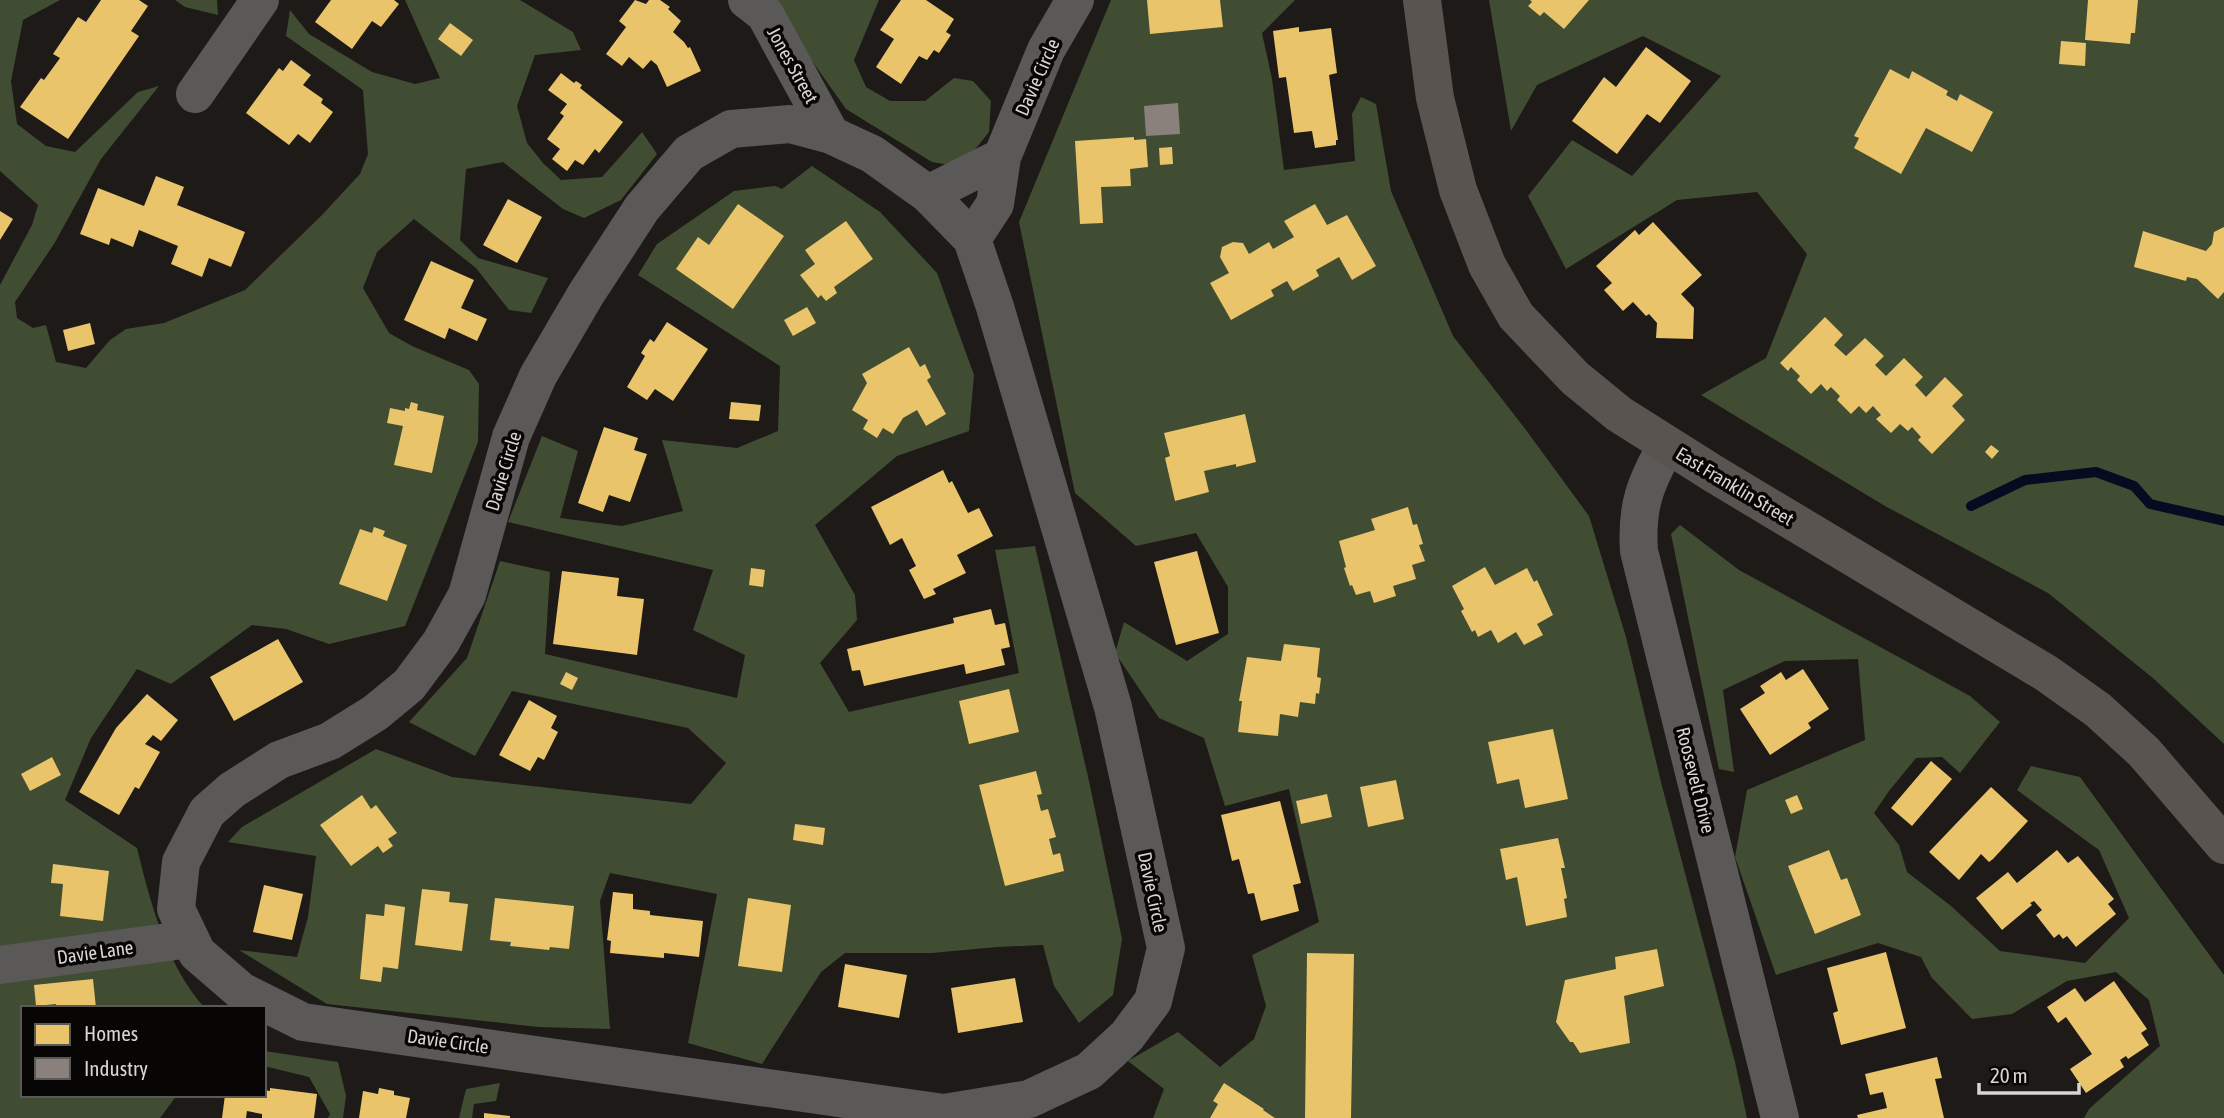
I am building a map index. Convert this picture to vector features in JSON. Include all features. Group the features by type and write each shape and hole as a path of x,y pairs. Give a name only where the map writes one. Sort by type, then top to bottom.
{"main road":[{"name":"East Franklin Street","path":"1422,0 1435,97 1458,190 1487,265 1516,316 1575,378 1619,414 2046,673 2098,710 2144,752 2224,845"}],"street":[{"path":"195,94 260,0"},
{"name":"Jones Street","path":"747,0 765,14 831,135"},
{"name":"Davie Circle","path":"972,239 995,204 1002,157 1046,50 1075,0"},
{"name":"Davie Circle","path":"790,124 831,135 872,153 929,194 972,239 995,307 1113,707 1166,948 1153,1001 1127,1036 1089,1071 1029,1099 944,1113 303,1022 241,991 197,953 176,909 181,862 207,811 232,790 279,760 330,741 375,713 409,685 441,642 467,595 511,437 538,376 586,294 642,208 689,153 732,130 790,124"},
{"path":"929,194 1002,157"},
{"name":"Roosevelt Drive","path":"1667,445 1641,500 1637,531 1639,551 1780,1118"},
{"name":"Davie Lane","path":"0,965 190,939"}],"green space":[{"path":"0,0 60,0 23,20 11,81 17,124 46,146 75,152 138,92 159,86 101,159 54,244 15,302 17,318 33,328 46,325 56,362 86,368 110,340 126,329 164,323 245,290 360,174 368,154 363,90 286,36 290,10 309,34 372,72 415,84 440,78 405,0 520,0 573,32 581,50 535,55 517,106 527,143 543,163 561,180 602,177 642,132 657,154 621,200 584,218 563,209 503,162 466,169 460,240 478,258 548,278 531,313 509,310 476,268 414,219 377,252 363,288 389,333 412,346 469,370 479,384 478,442 405,626 329,644 286,629 252,625 171,684 137,669 91,738 65,800 137,848 154,911 170,953 180,973 203,1006 21,1006 21,1097 176,1097 160,1118 0,1118 0,285 32,225 38,205 0,171"},
{"path":"175,0 217,0 218,15 185,7"},
{"path":"778,0 879,0 854,60 866,87 890,101 925,101 954,78 973,81 991,101 989,132 961,167 932,162 846,109 807,54"},
{"path":"1111,0 1295,0 1262,33 1272,79 1284,170 1355,161 1352,114 1361,97 1376,104 1391,191 1453,336 1589,516 1626,637 1747,1118 1153,1118 1164,1089 1128,1061 1178,1032 1220,1067 1254,1039 1266,1006 1252,955 1319,922 1289,789 1225,806 1204,738 1159,718 1115,653 1124,622 1187,661 1228,634 1228,587 1196,533 1136,546 1075,493 1019,222"},
{"path":"1489,0 2224,0 2224,744 2154,679 2048,593 1885,506 1701,395 1766,358 1807,254 1757,192 1677,200 1566,269 1528,196 1572,140 1632,176 1721,76 1643,36 1537,85 1511,131"},
{"path":"812,166 880,212 937,273 974,375 969,431 897,456 815,525 855,595 857,620 820,663 849,712 1019,673 995,550 1035,546 1122,939 1113,995 1079,1023 1054,986 1043,945 932,953 845,953 821,972 762,1064 688,1043 717,894 610,873 600,901 610,1029 539,1027 327,1004 239,950 297,957 308,917 316,856 228,842 242,827 376,749 452,777 691,804 726,763 688,728 512,691 475,756 409,722 467,658 500,561 550,572 545,654 737,698 745,655 693,630 713,570 508,522 542,436 578,451 560,518 622,526 683,511 662,440 737,448 778,431 780,366 638,275 657,244 734,191 775,186 782,189"},
{"path":"1680,525 1739,570 1970,696 2000,722 1960,773 1942,757 1916,758 1874,813 1899,845 1907,872 1951,906 2000,951 2085,963 2129,918 2099,850 2017,790 2031,766 2080,777 2224,975 2224,1118 2084,1118 2089,1109 2160,1046 2149,1000 2116,972 2067,981 2012,1014 1972,1019 1932,978 1921,957 1878,943 1776,975 1735,857 1747,790 1865,740 1858,659 1785,661 1723,690 1734,772 1719,769 1671,534"},
{"path":"266,1051 338,1062 346,1096 343,1118 328,1118 330,1114 309,1077 266,1066"},
{"path":"500,1083 496,1101 474,1104 472,1118 459,1118 466,1089"}],"building: Homes":[{"path":"101,0 139,0 148,6 131,31 139,36 68,139 20,107 60,58 53,54 78,17 86,22"},
{"path":"331,0 394,0 399,4 381,27 372,21 352,49 315,22"},
{"path":"635,0 646,4 649,0 660,0 670,7 668,9 681,21 673,32 690,47 701,71 667,87 657,65 651,60 643,69 629,57 622,66 606,54 626,27 619,21"},
{"path":"901,0 926,0 954,19 946,32 951,35 939,53 934,50 927,60 919,56 901,84 876,67 894,39 880,30"},
{"path":"1147,0 1220,0 1223,27 1150,34"},
{"path":"1530,0 1589,0 1564,29 1544,12 1540,16 1528,6 1532,2"},
{"path":"2088,0 2138,0 2135,33 2131,33 2130,44 2085,40"},
{"path":"450,23 473,40 461,56 438,39"},
{"path":"1299,27 1299,32 1331,28 1337,73 1329,75 1338,140 1336,145 1315,148 1312,131 1294,133 1286,77 1279,78 1273,31"},
{"path":"2061,41 2086,43 2085,66 2059,64"},
{"path":"1646,47 1691,81 1660,123 1647,114 1617,154 1572,121 1604,77 1616,87"},
{"path":"291,60 311,75 303,85 323,99 321,103 333,112 310,143 298,134 289,145 246,113 279,68 283,71"},
{"path":"1890,69 1909,79 1912,71 1948,91 1946,95 1957,101 1960,94 1993,112 1972,152 1926,128 1901,174 1854,148 1859,138 1854,136"},
{"path":"561,73 574,83 576,81 582,85 580,88 623,122 599,153 595,149 583,165 575,160 567,171 552,159 560,149 547,139 564,116 560,113 567,104 548,90"},
{"path":"1134,137 1134,140 1146,139 1148,167 1130,169 1131,186 1101,187 1103,223 1080,224 1075,141"},
{"path":"1172,147 1173,164 1160,165 1159,148"},
{"path":"156,176 184,187 177,205 245,232 231,267 209,258 202,277 171,264 178,246 139,230 133,247 111,238 109,245 80,234 98,188 144,206"},
{"path":"508,199 542,217 517,263 483,245"},
{"path":"738,204 784,236 733,309 676,269 698,237 709,245"},
{"path":"1315,204 1327,225 1347,215 1376,266 1352,280 1339,257 1316,270 1319,276 1293,291 1287,281 1271,290 1274,296 1231,320 1210,283 1229,273 1220,257 1222,247 1233,242 1243,243 1249,254 1269,242 1273,249 1294,237 1284,221"},
{"path":"0,211 13,219 0,240"},
{"path":"846,221 873,259 834,287 837,293 826,301 821,295 818,298 800,275 815,264 805,250"},
{"path":"1653,222 1702,275 1681,294 1694,308 1693,339 1656,338 1657,323 1649,314 1646,316 1633,302 1623,311 1604,290 1612,283 1596,266 1635,230 1639,235"},
{"path":"2224,227 2224,292 2218,299 2197,279 2187,277 2186,281 2134,267 2143,231 2206,251 2212,244 2214,232"},
{"path":"431,261 474,280 461,308 487,319 477,341 449,328 445,339 404,320"},
{"path":"807,307 816,323 793,336 784,320"},
{"path":"1825,317 1843,335 1834,345 1846,356 1865,338 1884,356 1875,365 1886,376 1904,358 1923,377 1915,385 1926,397 1945,377 1963,395 1952,406 1965,420 1932,454 1918,440 1921,437 1912,427 1908,431 1900,424 1891,433 1876,419 1881,415 1873,406 1866,413 1859,406 1851,414 1837,400 1840,396 1831,387 1827,391 1821,384 1811,394 1797,380 1800,376 1791,367 1788,371 1780,363"},
{"path":"667,322 708,349 673,401 655,389 647,400 627,387 645,356 641,353 650,339 654,342"},
{"path":"90,323 95,344 68,351 63,330"},
{"path":"909,347 920,367 925,364 931,377 927,380 946,414 926,426 917,410 903,418 893,434 883,428 877,438 863,429 868,420 852,410 867,383 862,374"},
{"path":"411,402 418,404 417,410 444,416 432,473 394,465 403,426 387,423 390,408 405,411 405,408 409,409"},
{"path":"731,402 761,405 759,421 729,419"},
{"path":"1245,414 1256,462 1204,471 1209,492 1175,501 1165,458 1170,456 1164,433"},
{"path":"604,427 638,438 634,450 647,454 630,502 609,495 603,512 578,503"},
{"path":"1991,445 1999,451 1992,459 1985,452"},
{"path":"943,470 949,483 952,481 968,513 979,508 993,536 957,555 966,573 933,589 936,594 924,599 909,570 916,566 902,538 890,545 871,507"},
{"path":"1408,507 1413,525 1417,524 1423,544 1419,545 1425,561 1412,565 1416,579 1393,586 1396,596 1374,603 1370,591 1356,595 1344,568 1346,567 1339,541 1375,530 1371,519"},
{"path":"374,527 385,531 383,536 407,545 387,601 339,584 360,529 372,533"},
{"path":"1197,551 1219,633 1176,645 1154,562"},
{"path":"1485,567 1495,585 1527,568 1534,582 1537,580 1553,615 1537,624 1543,635 1524,645 1516,632 1498,643 1491,630 1478,637 1475,630 1472,632 1452,586"},
{"path":"751,568 765,570 763,587 749,585"},
{"path":"562,571 619,578 617,596 644,599 637,655 553,644"},
{"path":"991,609 995,625 1005,623 1010,647 1001,649 1005,665 966,674 964,664 864,686 860,670 852,671 847,649 954,623 953,618"},
{"path":"278,639 303,682 234,721 210,677"},
{"path":"1284,644 1320,648 1317,677 1321,678 1315,704 1300,702 1298,717 1280,714 1278,736 1238,732 1242,701 1239,701 1247,657 1281,661"},
{"path":"1803,669 1829,709 1808,723 1811,728 1770,755 1740,709 1765,693 1760,686 1781,672 1786,680"},
{"path":"566,672 578,678 572,690 560,684"},
{"path":"1009,689 1019,732 969,744 959,701"},
{"path":"147,694 178,720 161,741 153,735 145,744 160,752 139,789 135,787 119,815 79,792 116,728"},
{"path":"529,700 557,716 551,728 558,732 544,760 538,757 530,771 499,755"},
{"path":"1553,729 1568,799 1525,808 1519,779 1497,784 1488,742"},
{"path":"52,757 61,775 30,791 21,774"},
{"path":"1931,761 1952,779 1912,826 1891,808"},
{"path":"1036,771 1042,794 1037,795 1041,811 1048,809 1056,837 1049,839 1053,855 1060,853 1064,871 1005,886 979,785"},
{"path":"1396,780 1404,819 1368,827 1360,787"},
{"path":"1991,787 2028,821 1993,859 1989,862 1981,854 1959,880 1929,852"},
{"path":"1327,794 1332,817 1301,824 1296,801"},
{"path":"362,795 371,809 376,805 397,833 388,839 393,846 383,853 378,846 351,866 320,825"},
{"path":"1797,795 1803,809 1791,814 1785,800"},
{"path":"1280,801 1301,883 1293,885 1299,911 1261,921 1254,893 1248,894 1239,859 1232,861 1221,815"},
{"path":"795,824 825,828 823,845 793,840"},
{"path":"1558,838 1565,868 1561,868 1567,898 1564,899 1567,917 1526,926 1517,877 1506,880 1500,849"},
{"path":"1829,850 1841,880 1847,878 1861,915 1815,934 1788,866"},
{"path":"2057,850 2068,863 2078,856 2114,899 2108,904 2116,914 2076,947 2067,936 2063,939 2059,934 2054,938 2036,915 2042,910 2034,901 2002,930 1976,898 2008,872 2017,883"},
{"path":"53,864 109,871 103,921 60,916 63,884 51,883"},
{"path":"264,885 303,894 292,940 253,932"},
{"path":"422,889 450,892 449,902 468,904 462,951 415,945"},
{"path":"613,892 633,894 633,909 650,911 650,915 703,921 699,957 664,953 664,958 610,953 611,941 607,940"},
{"path":"495,898 574,906 569,949 510,946 511,942 490,940"},
{"path":"748,898 791,905 782,972 738,966"},
{"path":"385,904 405,907 398,969 383,967 381,982 360,979 366,914 384,916"},
{"path":"1657,949 1664,986 1624,996 1630,1043 1580,1053 1556,1022 1565,980 1616,969 1615,957"},
{"path":"1886,952 1906,1028 1841,1045 1833,1013 1838,1011 1827,968"},
{"path":"1307,953 1354,954 1351,1118 1305,1118"},
{"path":"845,964 907,975 899,1018 838,1007"},
{"path":"1015,978 1023,1022 958,1033 951,988"},
{"path":"93,979 96,1006 36,1006 34,985"},
{"path":"2114,981 2147,1029 2141,1033 2149,1045 2128,1059 2126,1056 2120,1060 2124,1067 2086,1093 2070,1069 2092,1054 2066,1017 2058,1023 2047,1007 2075,988 2085,1002"},
{"path":"1937,1057 1942,1078 1935,1079 1944,1118 1858,1118 1857,1115 1887,1108 1883,1092 1870,1095 1865,1074"},
{"path":"1224,1083 1275,1118 1210,1118 1218,1104 1213,1101"},
{"path":"270,1088 317,1094 314,1118 262,1118 262,1114 247,1111 246,1118 222,1118 225,1097 266,1097 266,1090 270,1091"},
{"path":"379,1088 410,1098 406,1118 359,1118 363,1091 378,1094"},
{"path":"484,1113 510,1116 510,1118 484,1118"}],"building: Industry":[{"path":"1178,103 1180,134 1146,136 1144,106"}],"waterway":[{"path":"1971,506 2025,480 2096,472 2134,486 2150,504 2224,521"}]}
